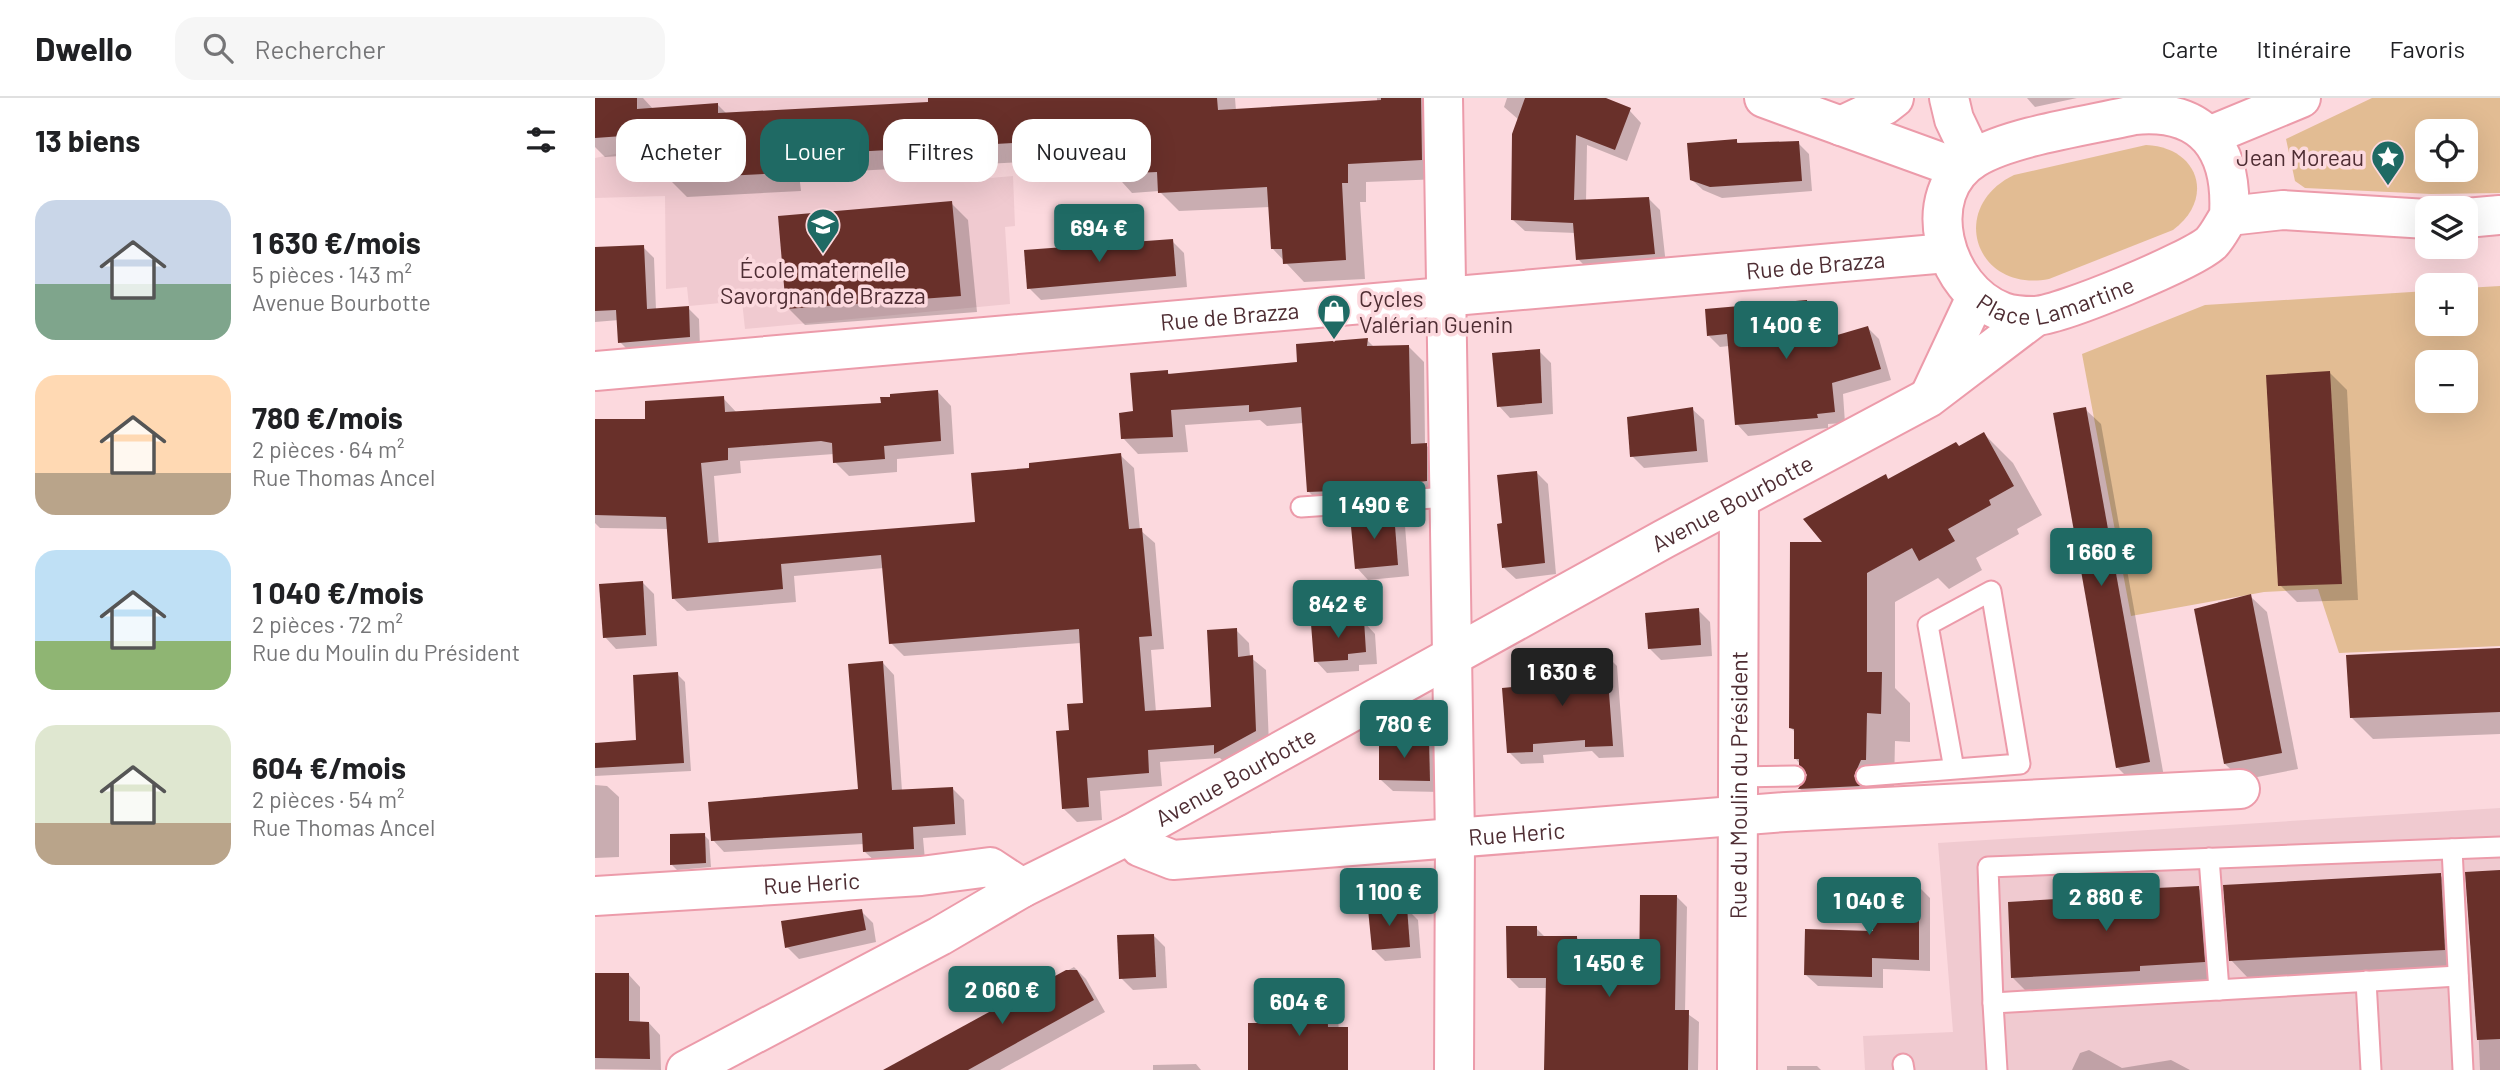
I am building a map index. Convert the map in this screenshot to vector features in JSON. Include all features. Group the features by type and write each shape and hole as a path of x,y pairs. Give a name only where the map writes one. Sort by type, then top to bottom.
{"street":[{"path":"1443,98 1455,839 1454,1070"},
{"path":"1764,98 1841,126 1966,164 2003,146 2134,115 2157,105 2188,119 2209,136 2223,160 2230,189 2229,216 2283,210 2415,218"},
{"path":"1841,126 1894,98"},
{"path":"1949,98 1966,164"},
{"path":"2209,136 2301,98"},
{"name":"Place Lamartine","path":"1966,164 1945,202 1943,228 1947,253 1957,277 1976,297 2004,313 2036,316 2185,260 2212,242 2229,216"},
{"path":"2478,217 2500,215"},
{"name":"Rue de Brazza","path":"595,371 1947,253"},
{"path":"1928,398 1976,297"},
{"name":"Avenue Bourbotte","path":"687,1070 940,936 1022,888 1131,834 1928,398 2036,316"},
{"name":"Rue du Moulin du Président","path":"1737,1070 1739,500"},
{"name":"Rue Heric","path":"1131,834 1140,847 1173,860 1785,812 2240,789"},
{"name":"Rue Heric","path":"595,896 921,876 990,867 1022,888"}],"lane":[{"path":"1301,507 1448,497"},
{"path":"1866,776 2020,764 1991,591 1928,625 1954,769"},
{"path":"1736,777 1795,776"},
{"path":"1997,1070 1988,867 2500,848"},
{"path":"2452,849 2463,1070"},
{"path":"2209,859 2219,990"},
{"path":"1993,1003 2458,976"},
{"path":"2366,981 2371,1070"}],"shaded area":[{"name":"École maternelle Savorgnan de Brazza","path":"637,98 984,98 986,119 883,119 883,182 998,182 998,177 1012,176 1015,226 1005,227 1010,304 745,329 742,301 689,306 687,287 666,289 665,196 595,198 595,158 616,154 616,182 746,182 746,119 638,119"},
{"path":"2372,98 2500,98 2500,193 2431,194 2305,188 2295,181 2286,139"},
{"path":"2146,145 2164,148 2178,155 2189,164 2195,176 2197,190 2194,204 2173,230 2049,279 2024,280 2003,273 1988,261 1979,244 1976,226 1981,207 1993,189 2014,175"},
{"path":"2500,286 2500,646 2339,653 2318,589 2264,592 2131,616 2082,354 2205,305 2415,292 2415,336 2478,336 2478,287"},
{"path":"2500,808 2500,1070 1865,1070 1863,1036 1953,1032 1938,843"}],"building":[{"path":"595,98 637,98 637,109 718,103 718,113 928,102 928,98 1217,98 1218,110 1381,98 1421,98 1422,160 1348,164 1348,183 1342,183 1346,260 1283,264 1282,249 1271,249 1267,187 1158,193 1157,172 1151,172 1151,119 1012,119 1012,143 998,144 998,119 883,119 883,150 869,151 869,119 760,119 760,174 746,175 746,119 616,119 616,136 595,138"},
{"path":"1525,98 1606,98 1631,108 1615,150 1576,135 1574,200 1649,197 1655,254 1576,260 1573,223 1511,220 1512,134"},
{"path":"1737,139 1737,143 1799,141 1802,181 1710,187 1690,180 1687,143"},
{"path":"952,201 961,296 786,309 778,216"},
{"path":"1173,239 1176,276 1027,289 1024,250"},
{"path":"644,245 647,309 689,306 690,337 618,343 616,310 595,311 595,247"},
{"path":"1807,300 1810,343 1868,326 1881,369 1832,383 1835,412 1817,414 1818,418 1735,425 1727,334 1707,336 1705,309"},
{"path":"1368,338 1367,346 1409,345 1411,444 1427,443 1427,481 1391,485 1392,489 1307,492 1301,407 1249,412 1249,405 1171,410 1173,437 1121,439 1119,413 1133,411 1130,373 1168,370 1168,374 1297,362 1296,344"},
{"path":"1540,349 1542,403 1497,407 1492,353"},
{"path":"2330,371 2342,584 2278,586 2266,375"},
{"path":"938,390 941,441 884,446 885,459 833,463 832,443 821,441 728,448 728,460 701,463 708,543 975,522 971,473 1029,468 1029,463 1121,453 1129,529 1142,528 1152,636 1139,637 1145,711 1211,707 1207,630 1237,628 1238,657 1253,655 1256,731 1214,754 1214,745 1148,750 1149,773 1087,778 1089,807 1062,809 1056,731 1069,730 1067,704 1083,703 1079,629 889,644 881,555 781,564 783,589 672,599 666,517 595,515 595,419 645,419 645,401 724,396 725,412 881,403 880,397 890,397 890,394"},
{"path":"1693,407 1697,451 1630,457 1627,417"},
{"path":"2086,407 2150,762 2116,768 2053,413"},
{"path":"1984,432 2014,486 1989,500 1991,505 1948,529 1955,541 1919,561 1912,548 1867,573 1867,672 1882,672 1881,714 1867,713 1866,760 1861,760 1854,776 1860,786 1798,789 1807,775 1799,765 1799,759 1794,759 1794,729 1789,728 1790,542 1822,542 1803,519 1886,474 1888,479 1956,442 1959,446"},
{"path":"1537,471 1545,563 1502,568 1497,524 1502,523 1497,475"},
{"path":"1394,513 1398,565 1355,569 1350,516"},
{"path":"643,581 646,635 603,638 599,584"},
{"path":"2251,594 2282,753 2224,764 2194,609"},
{"path":"1699,608 1701,645 1648,649 1645,613"},
{"path":"1364,620 1366,652 1348,654 1348,660 1314,662 1311,624"},
{"path":"2500,648 2500,712 2350,718 2346,655"},
{"path":"1606,653 1613,746 1585,747 1585,740 1533,744 1533,752 1507,753 1502,688 1563,682 1561,657"},
{"path":"883,661 892,790 953,787 955,824 913,827 914,849 863,852 862,833 711,841 708,802 858,789 848,664"},
{"path":"678,672 684,763 595,768 595,743 636,740 633,675"},
{"path":"1429,738 1430,781 1379,780 1379,739"},
{"path":"705,833 706,863 670,865 670,834"},
{"path":"2500,870 2500,1039 2477,1040 2465,872"},
{"path":"2441,873 2445,950 2229,961 2223,885"},
{"path":"1873,884 1919,885 1919,960 1872,958 1872,977 1804,975 1805,929 1873,931"},
{"path":"2199,886 2205,962 2140,966 2140,971 2011,978 2008,902 2136,894 2135,889"},
{"path":"1640,895 1677,895 1675,1010 1689,1010 1688,1070 1544,1070 1546,978 1507,978 1506,926 1537,926 1537,936 1577,936 1578,983 1639,984"},
{"path":"1407,907 1410,947 1372,950 1368,909"},
{"path":"862,909 866,930 785,948 781,921"},
{"path":"1154,934 1156,977 1119,979 1117,935"},
{"path":"1066,970 1077,970 1094,1000 968,1070 883,1070"},
{"path":"595,973 629,973 629,1021 649,1022 650,1059 595,1058"},
{"path":"1327,993 1328,1027 1348,1027 1348,1070 1248,1070 1248,1023 1283,1023 1282,994"}],"place":[{"name":"Jean Moreau","path":"2388,187"},
{"name":"École maternelle Savorgnan de Brazza","path":"823,255"},
{"name":"Cycles Valérian Guenin","path":"1334,341"}]}
